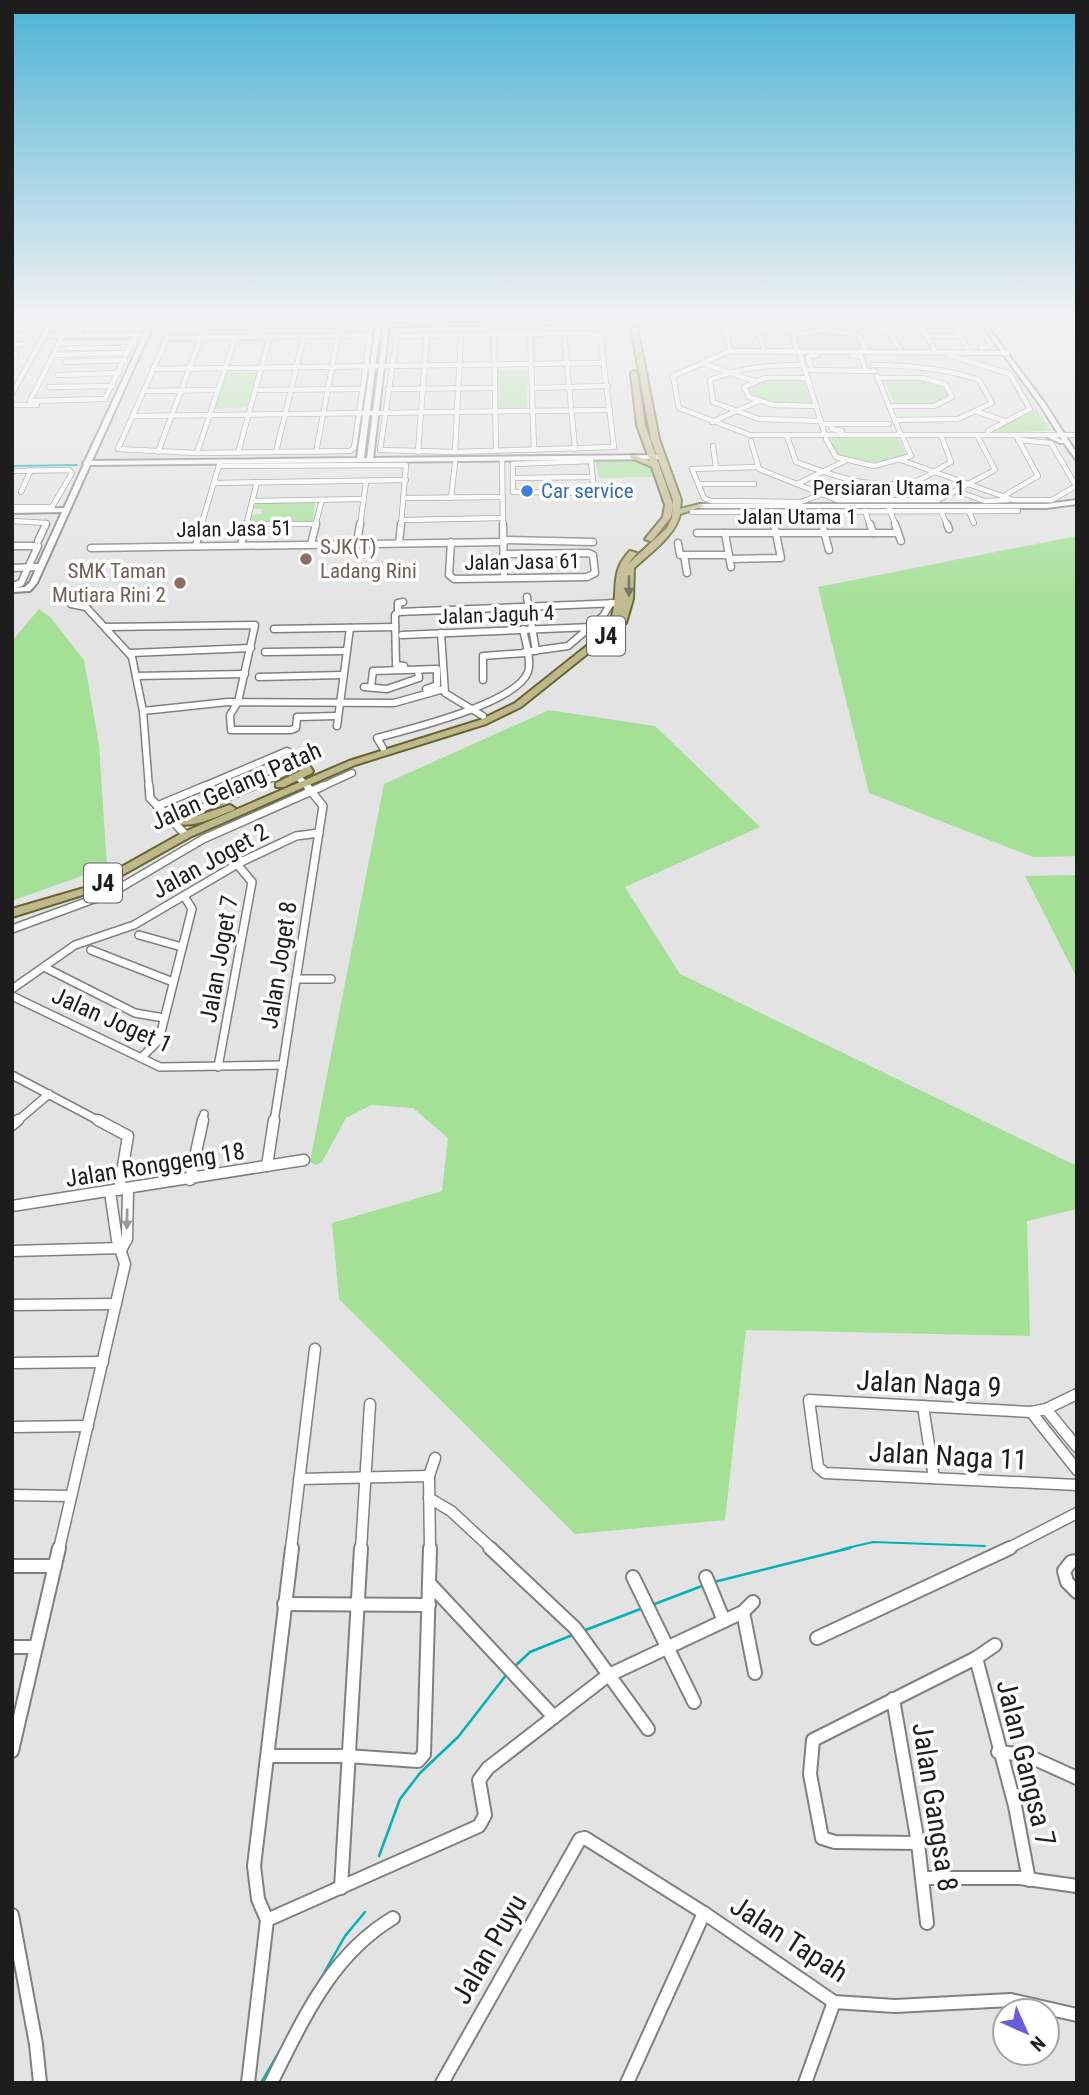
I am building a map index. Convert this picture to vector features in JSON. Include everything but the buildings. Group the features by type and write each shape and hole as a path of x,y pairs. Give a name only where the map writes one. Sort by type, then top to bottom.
{"main road":[{"name":"J4","path":"483,719 514,707 623,621 629,599 630,567 670,529 677,512 677,500 648,445 641,419"},
{"name":"J4","path":"483,719 515,701 590,644 613,622 621,566 667,517 669,505 657,460 651,419"},
{"path":"633,457 648,445"},
{"path":"633,457 657,460"},
{"path":"677,500 700,506"},
{"path":"677,512 700,506"},
{"name":"Jalan Gelang Patah","path":"181,827 305,784 352,763 461,730 483,719"},
{"name":"Jalan Gelang Patah","path":"12,911 88,890 161,845 189,822 267,792 305,784 383,748 483,719"},
{"path":"267,792 307,771 305,765"},
{"path":"161,845 181,827"}],"street":[{"path":"12,588 30,587 107,419"},
{"path":"132,419 118,450 238,453 345,452 354,448 357,419"},
{"path":"158,452 170,419"},
{"path":"197,453 207,419"},
{"path":"238,453 247,419"},
{"path":"276,452 284,419"},
{"path":"316,452 321,419"},
{"path":"359,461 365,419"},
{"path":"370,460 375,419"},
{"path":"386,419 382,452 614,447 611,419"},
{"path":"418,452 420,419"},
{"path":"455,452 457,419"},
{"path":"495,419 496,451"},
{"path":"534,419 534,450"},
{"path":"572,419 575,449"},
{"path":"705,419 746,435 902,437 988,433 1051,443 1076,486 1048,501 985,500 957,491"},
{"path":"712,422 719,419"},
{"path":"759,419 821,422 830,424 838,431 887,432 889,424 896,422 958,419"},
{"path":"820,419 833,455 859,465 885,466 911,454 895,419"},
{"path":"996,419 1005,422"},
{"path":"988,433 1011,419"},
{"path":"1051,419 1077,459"},
{"path":"788,436 794,461 848,482 882,483 914,482 952,460 941,435"},
{"path":"692,512 865,511 889,505 938,500 995,470 977,435"},
{"path":"1017,437 1063,435"},
{"path":"1063,435 1077,468"},
{"path":"1002,497 1038,476 1017,437"},
{"path":"751,441 757,467"},
{"path":"713,446 716,467"},
{"path":"591,460 592,493 513,492 512,466 517,463 633,457"},
{"path":"502,459 504,578"},
{"path":"86,463 92,460 106,463"},
{"path":"219,464 370,460 591,460"},
{"path":"901,460 1013,500"},
{"path":"797,484 845,461"},
{"path":"551,462 551,478"},
{"path":"86,463 401,464 408,466 400,543"},
{"path":"451,498 455,463"},
{"path":"196,545 219,464"},
{"path":"822,494 801,502 711,501 704,498 693,467 757,467 837,500 941,512 1018,511"},
{"path":"12,471 69,470 71,475 54,505 25,511"},
{"path":"21,492 32,471"},
{"path":"513,478 593,477"},
{"path":"214,483 406,480"},
{"path":"241,545 257,482"},
{"path":"357,543 366,482"},
{"path":"882,483 901,541"},
{"path":"699,484 754,484"},
{"path":"503,487 513,487"},
{"path":"404,498 503,497"},
{"path":"252,501 363,499"},
{"path":"311,544 322,500"},
{"name":"Persiaran Utama 1","path":"700,506 1065,505 1077,502"},
{"path":"12,511 64,512"},
{"path":"818,511 829,551"},
{"path":"865,511 873,533"},
{"path":"682,555 780,559 771,512"},
{"path":"941,512 949,529"},
{"path":"969,512 974,523"},
{"path":"402,520 503,518"},
{"path":"12,521 47,523 38,541"},
{"path":"246,524 316,524"},
{"name":"Jalan Utama 1","path":"697,533 897,533"},
{"path":"725,533 731,567"},
{"path":"12,543 52,541"},
{"name":"Jalan Jasa 61","path":"451,542 452,578 592,576 595,573 591,554 504,554"},
{"name":"Jalan Jasa 51","path":"91,548 593,542"},
{"path":"12,543 38,546 21,583 12,588"},
{"path":"678,543 687,573"},
{"path":"12,568 40,567"},
{"path":"527,597 536,651"},
{"path":"402,601 398,603 398,612 395,615 396,665 440,667"},
{"path":"398,612 615,603"},
{"path":"483,680 483,656 564,648 615,603"},
{"path":"71,604 86,607 131,653 143,711 150,799 181,827 305,765 293,752 287,751 160,808"},
{"path":"106,627 255,625 238,702 231,712 231,730 291,730 296,728 297,717 336,716"},
{"name":"Jalan Jaguh 4","path":"402,635 592,626"},
{"path":"274,629 395,627"},
{"path":"337,726 336,716 350,628"},
{"path":"383,748 377,738 472,710 522,682 528,670 523,629"},
{"path":"440,633 440,667 444,690 448,696 483,719"},
{"path":"131,653 251,648"},
{"path":"265,652 346,651"},
{"path":"418,670 419,678 415,681 387,689 368,687 372,671 440,667"},
{"path":"386,701 436,686 440,667"},
{"path":"136,676 245,674"},
{"path":"259,677 342,676"},
{"path":"386,701 387,689"},
{"path":"143,711 238,702 401,702 444,690"},
{"path":"12,929 113,892 305,784 352,774"},
{"name":"Jalan Joget 8","path":"267,1167 323,806 305,784"},
{"name":"Jalan Joget 2","path":"12,989 75,945 134,925 237,864 296,836 319,833"},
{"path":"161,845 193,837 203,839"},
{"name":"Jalan Joget 7","path":"218,1067 252,882 237,864"},
{"path":"141,1058 159,1040 192,909 184,896"},
{"path":"139,934 182,947"},
{"path":"91,950 173,982"},
{"path":"44,967 135,1013 164,1018"},
{"path":"296,979 331,979"},
{"name":"Jalan Joget 1","path":"12,996 160,1067 283,1065"},
{"path":"12,1075 128,1136 119,1190 117,1240 122,1248 125,1264 15,1728 12,1751"},
{"path":"12,1125 49,1094"},
{"path":"190,1180 204,1114"},
{"name":"Jalan Ronggeng 18","path":"12,1206 304,1160"},
{"path":"119,1190 127,1239 122,1248"},
{"path":"12,1251 122,1248"},
{"path":"12,1305 116,1304"},
{"path":"248,2082 267,1920 257,1899 254,1874 315,1349"},
{"path":"12,1363 103,1362"},
{"name":"Jalan Naga 9","path":"821,1471 809,1400 1031,1412 1046,1409 1077,1394"},
{"path":"341,1888 370,1404"},
{"path":"923,1406 934,1478"},
{"path":"1046,1409 1077,1447"},
{"path":"1031,1412 1077,1470"},
{"path":"12,1427 88,1426"},
{"path":"268,1756 347,1756 418,1761 424,1754 430,1584 429,1476 435,1458"},
{"name":"Jalan Naga 11","path":"821,1471 1075,1485"},
{"path":"299,1479 429,1476"},
{"path":"12,1495 72,1496"},
{"path":"429,1498 450,1511 578,1632 607,1676 648,1729"},
{"path":"817,1638 975,1566 1077,1513"},
{"path":"1077,1561 1071,1562 1064,1571 1067,1582 1077,1592"},
{"path":"12,1566 55,1566"},
{"path":"633,1577 694,1702"},
{"path":"708,1582 724,1621"},
{"path":"430,1584 514,1671 554,1717"},
{"path":"267,1920 479,1826 485,1815 480,1780 488,1768 607,1676 743,1612 753,1602"},
{"path":"284,1604 429,1605"},
{"path":"743,1612 755,1673"},
{"path":"918,1843 822,1838 809,1754 813,1740 976,1658 995,1645"},
{"path":"12,1647 36,1647"},
{"name":"Jalan Gangsa 7","path":"976,1658 998,1752 1015,1806 1028,1880"},
{"name":"Jalan Gangsa 8","path":"894,1699 918,1843 927,1923"},
{"path":"998,1752 1026,1755 1077,1779"},
{"name":"Jalan Tapah","path":"580,1839 590,1839 834,2002 895,2006 1011,2000 1077,2015"},
{"name":"Jalan Puyu","path":"442,2083 580,1839"},
{"path":"923,1878 1060,1881 1077,1886"},
{"path":"627,2083 704,1913"},
{"path":"12,1915 40,2083"},
{"path":"271,2083 348,1950 371,1928 393,1918"},
{"path":"805,2083 834,2002"}],"green space":[{"path":"1014,419 1043,419 1051,431 986,433"},
{"path":"897,437 906,454 888,461 871,463 835,454 831,438"},
{"path":"634,458 653,466 654,477 599,478 595,460"},
{"path":"256,503 315,503 313,521 249,523 250,515 261,514 262,509 251,509"},
{"path":"1077,536 1077,856 1033,857 869,793 818,587"},
{"path":"39,609 50,617 84,660 99,745 107,867 14,900 12,641"},
{"path":"549,710 655,726 760,827 625,887 680,974 1077,1166 1077,1209 1027,1221 1030,1336 746,1330 725,1520 575,1534 339,1299 332,1223 442,1191 448,1138 413,1108 371,1105 346,1118 322,1162 316,1165 310,1162 384,784"},
{"path":"1077,875 1077,978 1025,876"}],"waterway":[{"path":"12,466 77,465"},
{"path":"843,1549 873,1542 985,1546"},
{"path":"714,1582 850,1548"},
{"path":"652,1605 702,1586"},
{"path":"583,1631 643,1608"},
{"path":"513,1668 530,1652 575,1634"},
{"path":"379,1856 400,1799 420,1773 458,1737 507,1674"},
{"path":"316,1987 345,1936 365,1912"},
{"path":"261,2083 286,2040"}],"place":[{"name":"Car service","path":"527,491"},
{"name":"SJK(T) Ladang Rini","path":"306,559"},
{"name":"SMK Taman Mutiara Rini 2","path":"180,583"}]}
